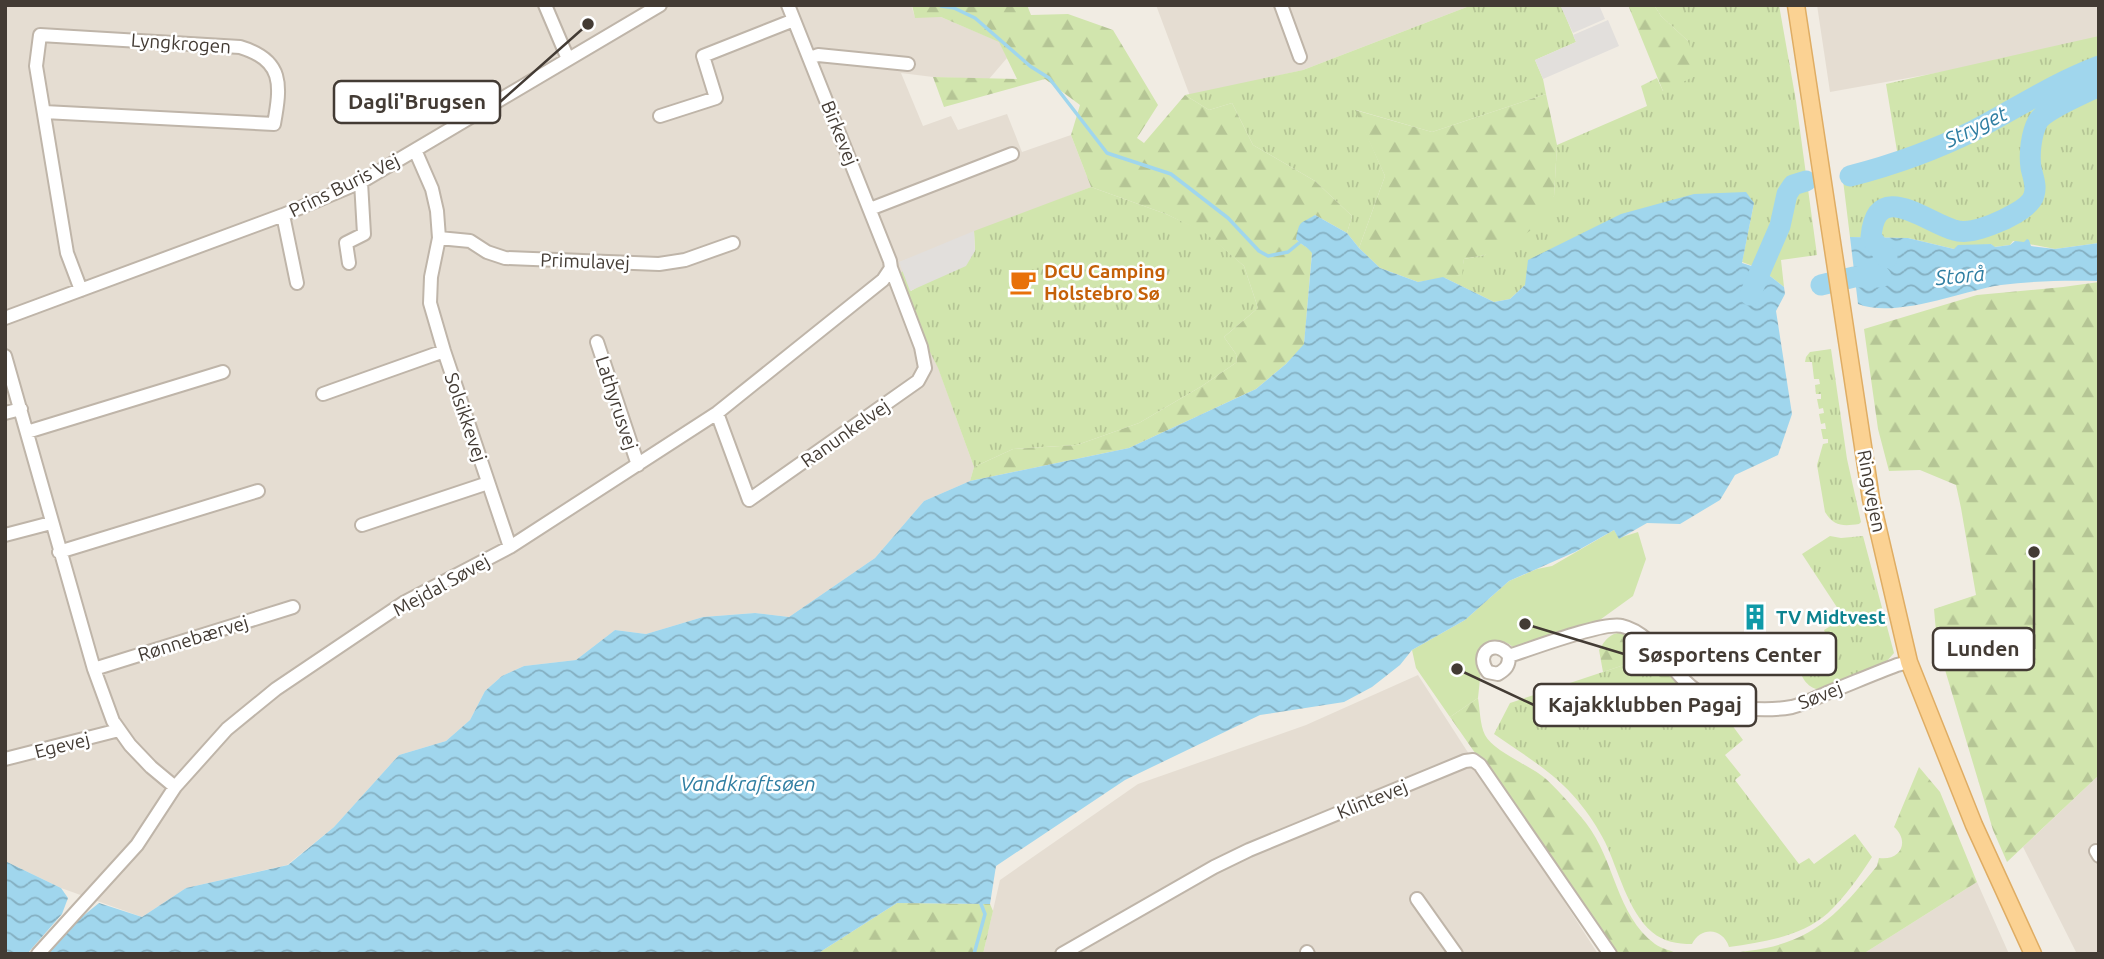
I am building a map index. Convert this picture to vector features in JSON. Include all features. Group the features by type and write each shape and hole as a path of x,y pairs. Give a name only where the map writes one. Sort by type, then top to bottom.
{"main road":[{"name":"Ringvejen","path":"1796,5 1871,499 1909,662 1974,825 2033,954"}],"street":[{"path":"545,5 568,59"},
{"name":"Prins Buris Vej","path":"5,318 283,215 361,181 660,5"},
{"name":"Birkevej","path":"788,5 891,268"},
{"path":"1281,5 1300,57"},
{"path":"660,116 716,98 703,56 794,20"},
{"name":"Lyngkrogen","path":"44,112 274,124 279,95 277,80 271,65 259,52 240,47 40,35 36,66 67,253 81,290"},
{"path":"810,58 818,55 908,64"},
{"name":"Solsikkevej","path":"415,150 432,189 437,211 439,237 431,277 430,303 510,547"},
{"path":"870,209 1012,154"},
{"path":"349,263 346,243 364,234 361,181"},
{"path":"283,215 296,283"},
{"name":"Primulavej","path":"439,237 471,241 487,252 505,258 659,264 685,260 733,243"},
{"name":"Mejdal Søvej","path":"38,954 137,845 175,787 228,729 276,689 405,602 510,547 717,413 883,280 891,268"},
{"name":"Ranunkelvej","path":"717,413 749,500 918,381 925,368 921,347 891,268"},
{"name":"Lathyrusvej","path":"597,342 638,465"},
{"name":"Solsikkevej","path":"323,394 444,351"},
{"path":"5,356 93,669 113,721 130,745 175,787"},
{"path":"27,432 223,372"},
{"path":"5,413 21,409"},
{"name":"Solsikkevej","path":"362,525 488,483"},
{"path":"59,552 258,491"},
{"path":"5,535 51,523"},
{"name":"Rønnebærvej","path":"93,669 293,607"},
{"name":"Søvej","path":"1509,656 1602,626 1619,625 1634,630 1647,640 1688,684 1702,694 1719,703 1766,710 1794,706 1909,662"},
{"name":"Egevej","path":"5,759 119,730"},
{"name":"Klintevej","path":"1062,954 1214,867 1249,850 1473,760 1480,765 1610,954"},
{"path":"1417,899 1456,954"}],"shaded area":[{"path":"5,5 911,5 915,17 941,17 1000,42 1007,58 989,79 901,73 923,126 951,116 958,130 1007,114 1022,152 1071,135 1091,187 900,262 974,467 970,481 924,501 875,558 789,617 755,613 703,617 646,634 615,630 576,660 524,666 502,676 485,691 470,720 446,741 399,755 334,827 287,865 186,888 142,917 61,888 5,861"},
{"path":"1156,5 1472,5 1303,70 1190,96"},
{"path":"1560,5 1599,5 1605,19 1573,33"},
{"path":"1817,5 2099,5 2099,44 1830,92"},
{"path":"1608,20 1619,46 1543,79 1535,60 1576,42 1573,35"},
{"path":"974,231 975,251 966,266 910,291 899,262"},
{"path":"1418,675 1598,954 983,954 1000,880 1138,784 1306,725"},
{"path":"2099,775 2099,954 2077,954 2023,847"},
{"path":"1977,882 2009,954 1863,954"}],"green space":[{"path":"912,5 1027,5 1031,15 1068,14 1113,30 1158,105 1137,138 1144,143 1185,95 1209,110 1232,103 1253,145 1315,181 1352,216 1347,233 1315,215 1296,239 1312,252 1304,345 1256,389 1129,448 970,481 974,467 1013,449 1077,445 1139,423 1202,386 1237,362 1236,354 1224,337 1258,308 1244,266 1205,233 1166,214 1091,187 1071,135 1080,105 1045,79 944,107 933,77 1017,79 999,42 941,17 915,18"},
{"path":"1472,5 1561,5 1576,42 1535,60 1546,94 1432,132 1356,110 1385,176 1359,248 1347,233 1352,216 1315,181 1253,145 1232,103 1209,110 1185,95 1303,70"},
{"path":"1628,5 1654,5 1661,16 1688,41 1700,74 1663,91"},
{"path":"1654,5 1779,5 1796,101 1817,255 1781,260 1784,287 1761,269 1742,262 1754,203 1525,285 1510,299 1494,302 1443,277 1461,275 1464,259 1485,255 1554,196 1557,145 1647,106 1641,86 1657,78 1663,91 1688,41 1661,16"},
{"path":"2099,36 2099,243 2055,249 2013,241 2010,245 1994,247 1991,244 1954,249 1908,238 1850,237 1842,172 1898,157 1886,84"},
{"path":"1546,94 1557,145 1554,196 1540,224 1514,242 1485,255 1464,259 1462,275 1418,282 1380,268 1359,248 1385,176 1355,110 1432,132"},
{"path":"1091,187 1166,214 1205,232 1244,266 1258,308 1224,337 1236,354 1237,362 1139,423 1077,445 1013,449 974,467 938,368 916,324 898,275 903,271 911,291 975,251 974,231"},
{"path":"2099,282 2099,775 2007,862 1993,830 1937,643 1934,609 1976,595 1956,485 1920,470 1889,471 1878,429 1864,329 1977,295"},
{"path":"1831,349 1847,459 1861,522 1859,524 1840,524 1828,517 1817,465 1823,444 1828,443 1828,439 1823,439 1821,429 1826,429 1825,423 1821,424 1819,414 1824,413 1823,408 1819,409 1817,399 1821,399 1821,394 1816,394 1815,385 1820,384 1819,379 1814,379 1812,362 1805,362 1810,352"},
{"path":"1614,530 1619,538 1638,532 1646,559 1633,596 1597,622 1515,649 1503,642 1488,643 1481,669 1478,698 1450,717 1416,668 1412,650 1465,620 1509,581 1537,569 1552,566"},
{"path":"1830,536 1863,536 1894,653 1886,662 1817,689 1803,678 1801,660 1830,645 1824,630 1844,618 1802,554"},
{"path":"1622,632 1639,639 1683,684 1677,691 1639,660 1603,672 1599,650 1608,638"},
{"path":"1639,660 1690,700 1731,718 1732,725 1743,740 1725,755 1741,775 1735,780 1799,864 1809,858 1814,864 1855,834 1872,857 1840,900 1817,921 1781,937 1729,947 1722,936 1712,932 1701,934 1692,944 1661,938 1652,932 1636,913 1605,842 1578,801 1549,773 1494,734 1510,703"},
{"path":"1478,698 1482,727 1489,741 1546,779 1567,800 1596,838 1624,903 1642,932 1658,946 1680,954 1615,954 1450,717"},
{"path":"1919,767 1940,792 1977,882 1863,954 1729,954 1785,943 1816,928 1853,894 1877,866 1879,858 1898,853 1902,844 1899,832 1894,827"},
{"path":"897,903 990,904 993,911 983,954 817,954"}],"water":[{"name":"Vandkraftsøen","path":"1746,192 1754,203 1742,263 1761,269 1784,287 1785,294 1776,311 1792,414 1778,455 1735,475 1720,500 1680,524 1647,523 1619,539 1614,530 1575,552 1509,581 1465,620 1412,650 1400,665 1372,687 1344,702 1260,715 1125,780 996,866 990,904 897,903 817,954 45,954 72,925 99,903 142,917 186,888 288,865 334,827 399,755 446,741 470,720 485,691 502,676 524,666 576,660 615,630 646,634 703,617 755,613 789,617 875,558 924,501 970,481 1129,448 1256,389 1286,364 1304,344 1312,253 1296,239 1301,223 1315,215 1347,233 1380,268 1418,282 1443,277 1494,302 1510,299 1525,285 1528,260 1621,214 1694,194"},
{"path":"1850,237 1908,238 1954,249 1958,245 2010,245 2015,241 2024,242 2027,239 2031,246 2055,249 2099,243 2099,281 2001,285 1909,306 1873,308 1858,304"},
{"path":"5,861 61,888 68,898 62,914 27,954 5,954"}],"waterway":[{"path":"941,6 954,8 975,18 1030,66 1049,78 1107,153 1171,174 1228,218 1259,251 1268,256 1288,252 1299,243"},
{"name":"Stryget","path":"1850,176 1945,144 2099,66"},
{"name":"Stryget","path":"1887,258 1871,237 1875,219 1882,210 1904,208 1942,226 1963,231 1991,225 2028,205 2035,192 2030,150 2038,121 2057,106 2099,86"},
{"path":"1750,295 1780,226 1787,194 1793,185 1806,181"},
{"name":"Storå","path":"1821,285 1854,277 1881,277"},
{"path":"974,954 985,914 981,904"}],"place":[{"name":"Dagli'Brugsen","path":"588,24"},
{"name":"DCU Camping Holstebro Sø","path":"1023,282"},
{"name":"Lunden","path":"2034,552"},
{"name":"TV Midtvest","path":"1755,617"},
{"name":"Søsportens Center","path":"1525,624"},
{"name":"Kajakklubben Pagaj","path":"1457,669"}]}
